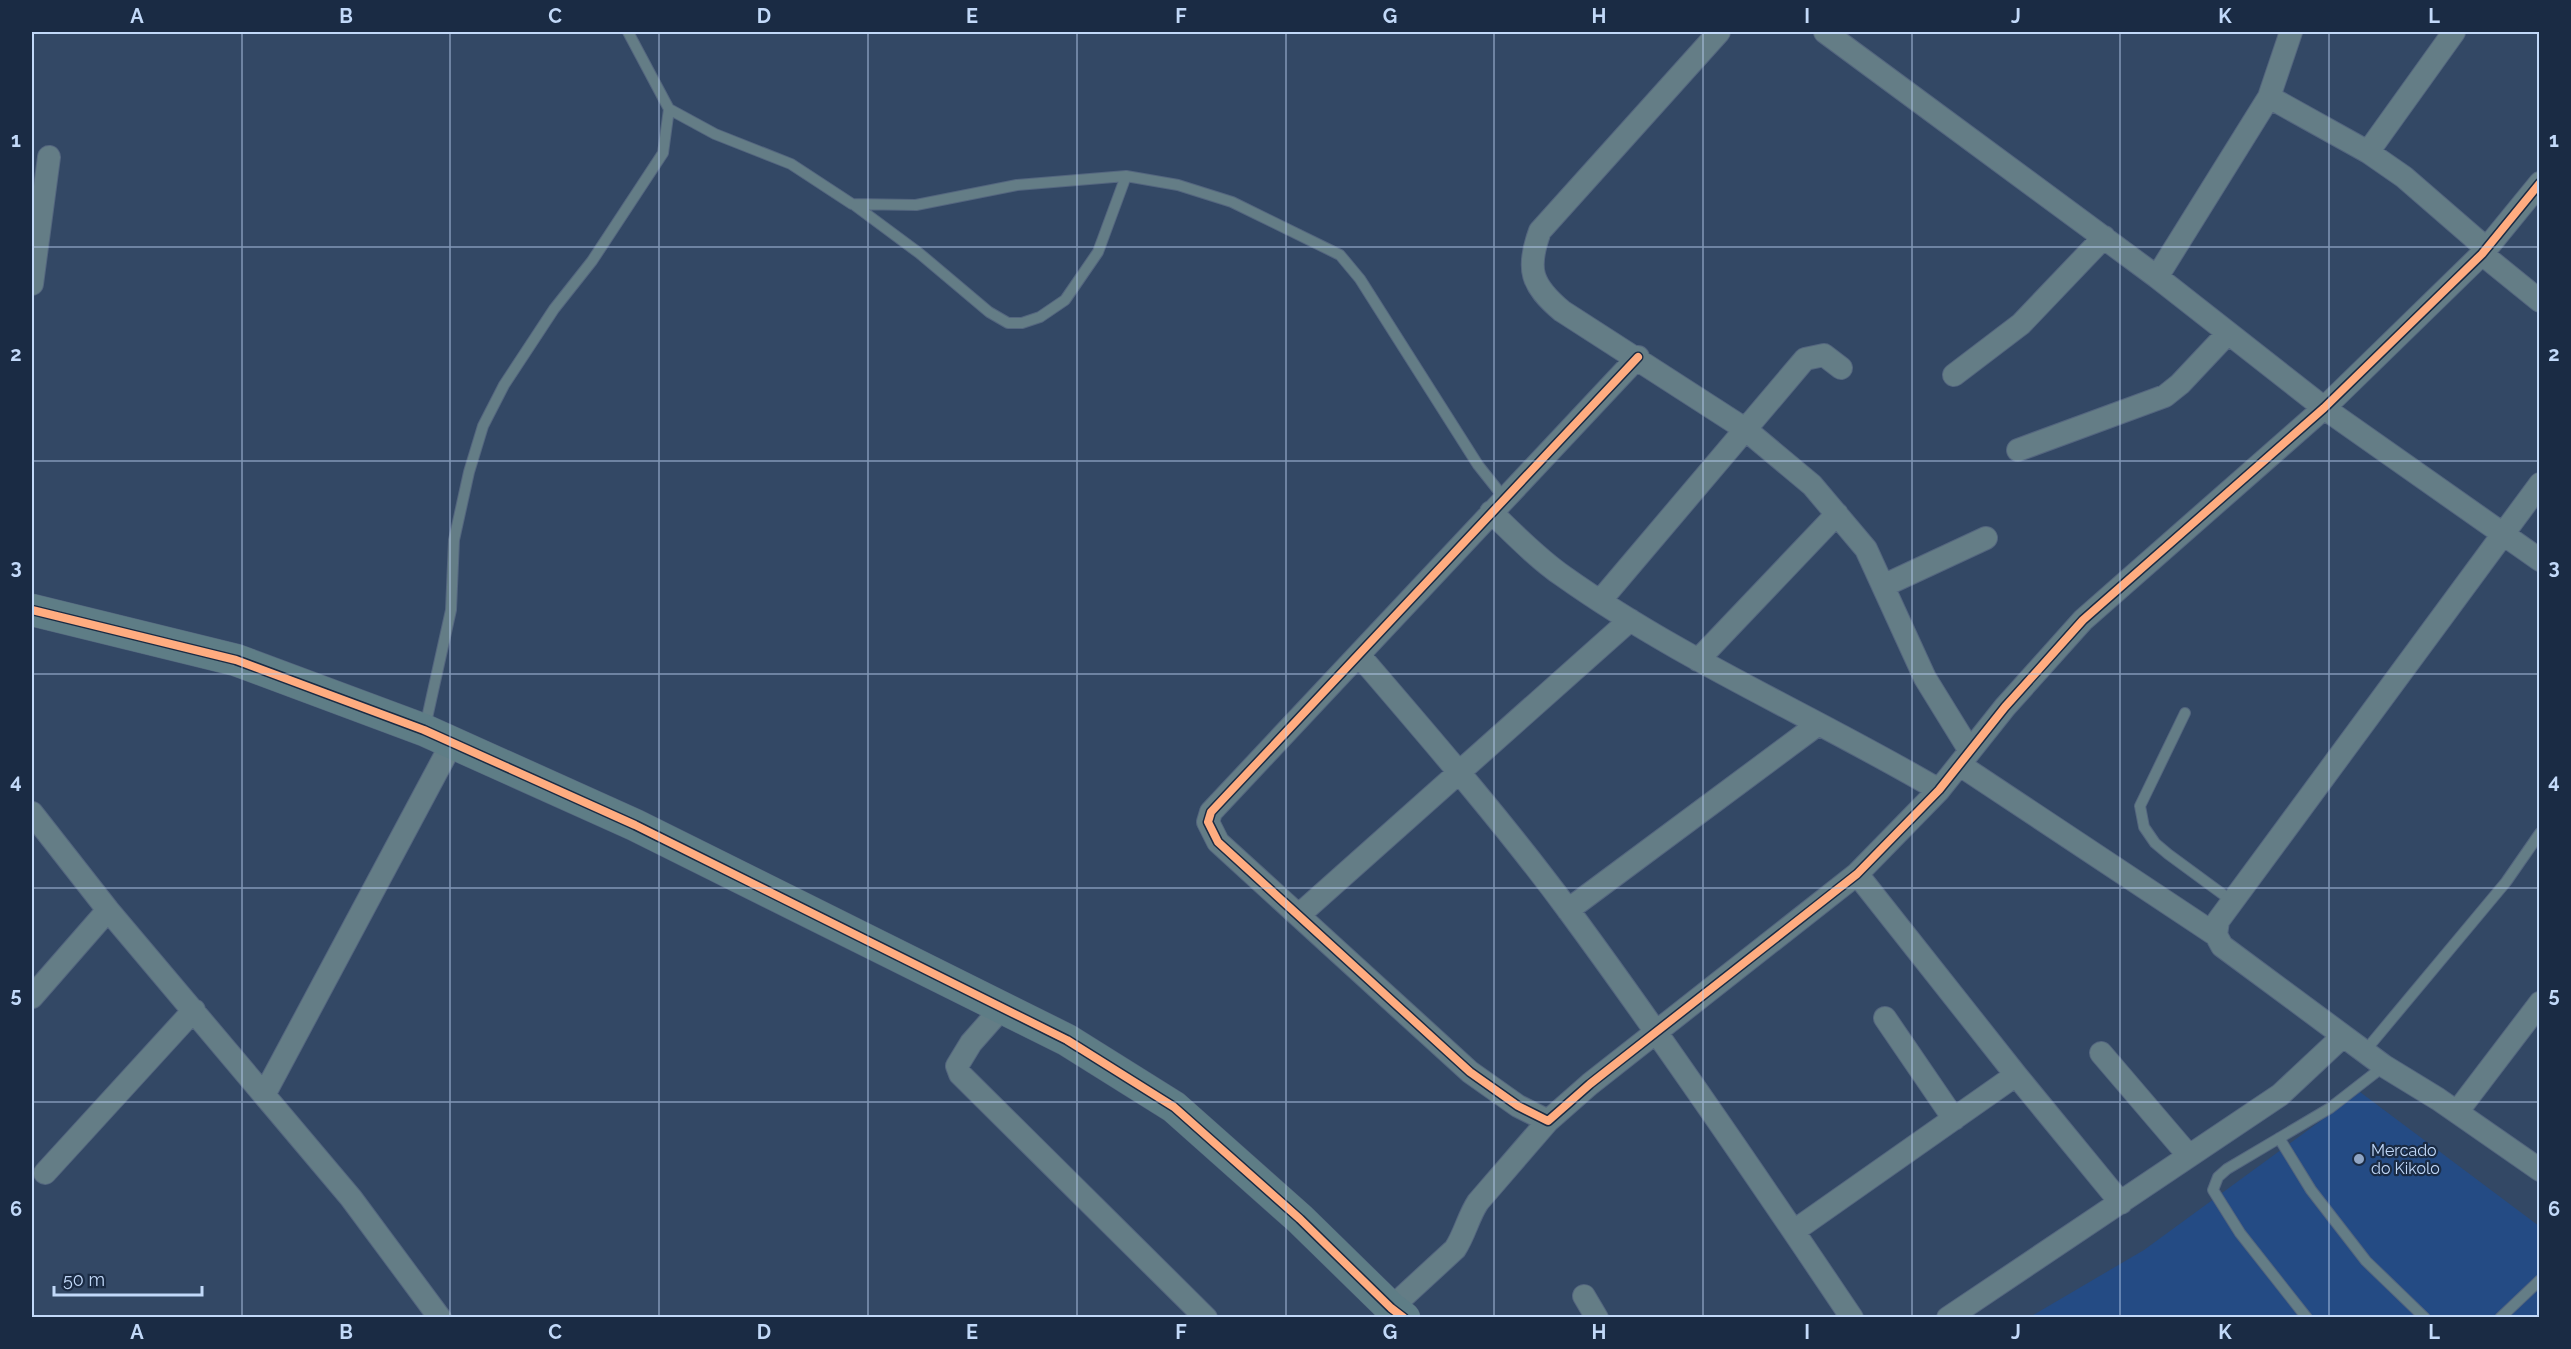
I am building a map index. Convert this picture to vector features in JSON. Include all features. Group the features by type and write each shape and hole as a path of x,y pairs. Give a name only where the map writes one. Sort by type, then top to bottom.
{"street":[{"path":"1719,32 1540,231 1531,255 1534,276 1542,294 1562,310 1638,357 1745,429 1812,485 1866,549 1925,678 1965,758 2216,934 2222,946 2384,1066 2457,1112 2540,1170"},
{"path":"2157,277 2269,97 2291,32"},
{"path":"2368,152 2454,32"},
{"path":"1837,35 2157,277 2324,408 2540,560"},
{"path":"2269,97 2368,152 2404,177 2540,301"},
{"path":"32,284 49,157"},
{"path":"32,610 236,660 438,736 635,825 1067,1040 1174,1107 1300,1219 1398,1313 1455,1249 1463,1237 1469,1216 1478,1202 1548,1121 1590,1084 1857,874 1939,790 2005,707 2083,620 2324,408 2485,252 2540,183"},
{"path":"1954,375 2021,324 2104,237"},
{"path":"2018,450 2165,396 2180,384 2228,333"},
{"path":"1600,601 1805,360 1824,355 1841,368"},
{"path":"1548,1121 1518,1106 1470,1072 1218,842 1208,822 1211,812 1638,357"},
{"path":"2216,934 2218,921 2232,901 2501,533 2540,484"},
{"path":"1498,506 1561,575 1600,601 1698,660 1817,724 1869,749 1939,790"},
{"path":"1698,660 1837,514"},
{"path":"1883,586 1986,538"},
{"path":"1299,915 1630,620"},
{"path":"1359,655 1458,772 1568,910 1656,1032 1852,1317"},
{"path":"1568,910 1817,724"},
{"path":"265,1093 438,736"},
{"path":"32,813 108,910 265,1093 351,1198 440,1317"},
{"path":"1857,874 2121,1203"},
{"path":"32,997 108,910"},
{"path":"2457,1112 2540,1003"},
{"path":"1001,1009 962,1055 957,1066 960,1074 1206,1317"},
{"path":"45,1173 194,1010"},
{"path":"1885,1018 1954,1119"},
{"path":"1948,1317 2280,1095 2343,1036"},
{"path":"2101,1053 2189,1156"},
{"path":"1794,1231 2016,1075"},
{"path":"1584,1296 1597,1317"}],"lane":[{"path":"628,32 669,109 715,134 791,164 852,204 920,254 989,312 1008,323 1022,323 1040,317 1065,300 1098,252 1126,176"},
{"path":"438,736 451,610 454,540 469,472 483,426 504,385 547,318 592,261 663,153 669,109"},
{"path":"852,204 916,205 1017,186 1126,176 1178,185 1232,202 1340,255 1360,279 1478,465 1498,506"},
{"path":"2185,713 2140,806 2144,827 2168,854 2232,901"},
{"path":"2365,1051 2506,882 2540,833"},
{"path":"2307,1317 2240,1233 2213,1190 2218,1177 2227,1169 2331,1108 2384,1066"},
{"path":"2279,1138 2311,1190 2366,1261 2425,1317"},
{"path":"2500,1317 2540,1280"}],"shaded area":[{"name":"Mercado do Kikolo","path":"2360,1092 2539,1226 2539,1317 2028,1318 2144,1250"}],"cycle path":[{"path":"1638,357 1211,812 1208,822 1218,842 1470,1072 1518,1106 1548,1121 1590,1084 1857,874 1939,790 2005,707 2083,620 2324,408 2482,254 2540,183"},
{"path":"32,610 236,660 424,730 635,825 1067,1040 1174,1107 1300,1219 1404,1318"}],"place":[{"name":"Mercado do Kikolo","path":"2359,1159"}]}
